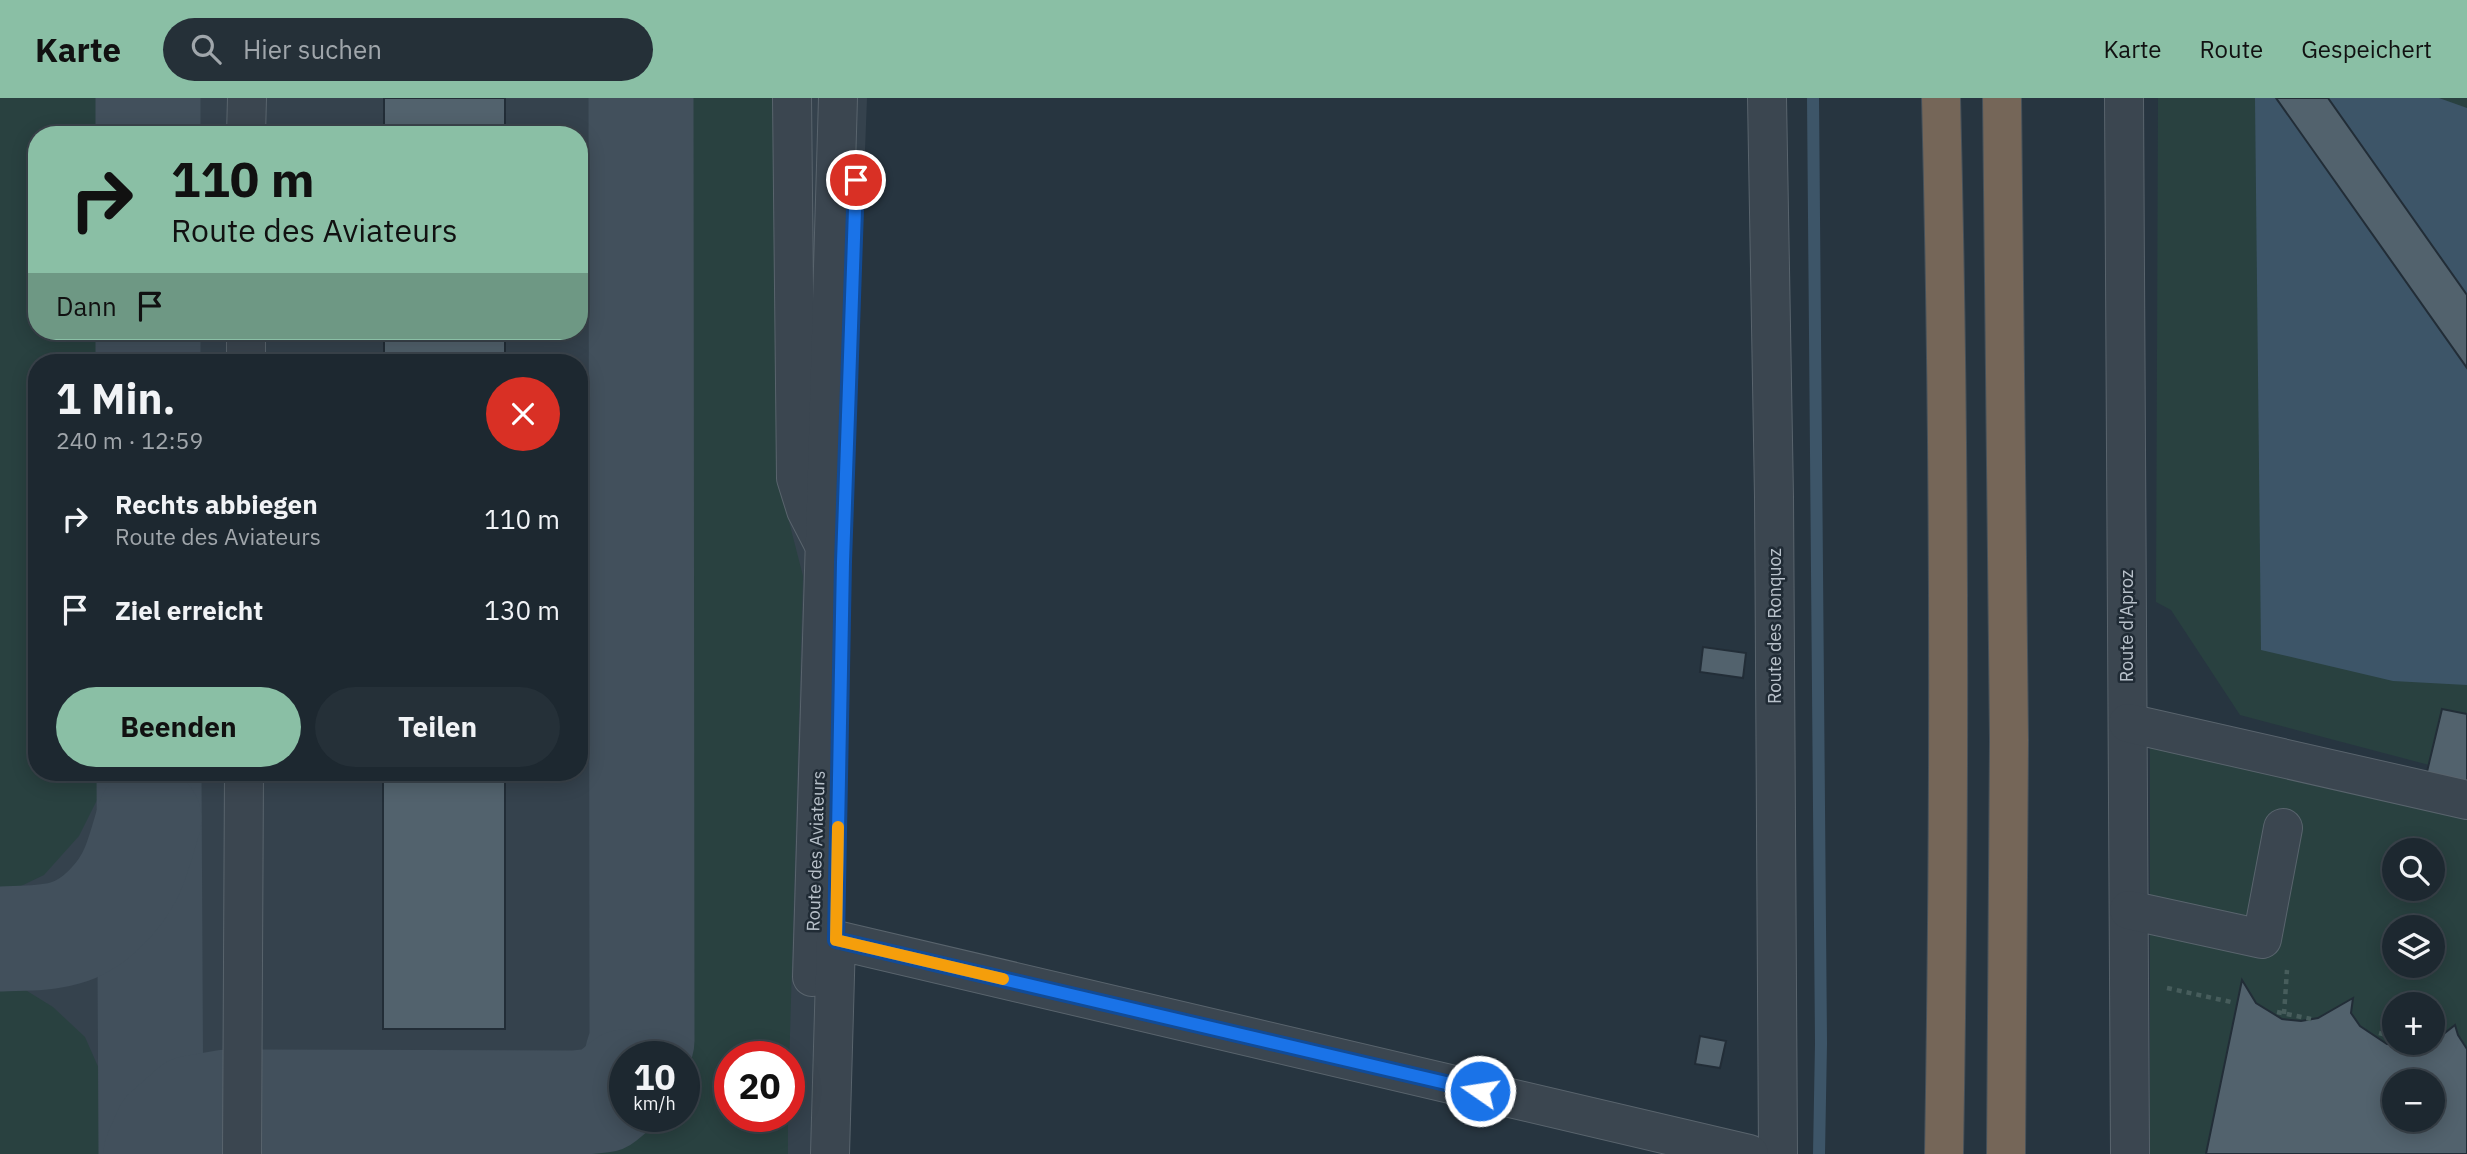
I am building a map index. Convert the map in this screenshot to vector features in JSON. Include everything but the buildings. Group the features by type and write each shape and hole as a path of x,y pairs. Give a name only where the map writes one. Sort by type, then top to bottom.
{"highway":[{"path":"1941,98 1949,740 1944,1154"},
{"path":"2002,98 2009,712 2006,1154"}],"street":[{"path":"246,126 247,98"},
{"path":"792,98 796,478 806,510 826,549"},
{"name":"Route des Aviateurs","path":"807,1154 838,98"},
{"name":"Route des Aviateurs","path":"830,1154 843,562 858,98"},
{"name":"Route des Ronquoz","path":"1767,98 1774,497 1778,1154"},
{"name":"Route d'Aproz","path":"2124,98 2130,1154"},
{"path":"2128,723 2467,800"},
{"path":"243,1154 244,781"},
{"path":"2129,911 2262,939 2283,828"},
{"name":"Route des Aviateurs","path":"836,940 1749,1154"}],"path":[{"path":"2159,987 2231,1002"},
{"path":"2277,1012 2311,1019"}],"shaded area":[{"path":"0,98 867,98 827,1154 0,1154"},
{"path":"2255,98 2276,98 2467,368 2467,685 2393,681 2261,650"},
{"path":"2328,98 2439,98 2467,108 2467,295"}],"green space":[{"path":"0,98 118,98 118,126 28,126 28,340 119,340 119,354 28,354 28,781 106,781 79,836 44,875 0,896"},
{"path":"681,98 779,98 780,447 776,471 803,576 790,1041 714,1041 714,1132 788,1132 788,1154 502,1154 584,1152 619,1145 637,1132 700,1132 700,1041 684,1041"},
{"path":"2158,98 2467,98 2467,775 2240,715 2171,610 2156,602"},
{"path":"2150,742 2467,804 2467,1154 2150,1154"},
{"path":"0,981 19,986 53,1007 85,1037 118,1112 118,1154 0,1154"}],"waterway":[{"path":"1813,98 1821,1043 1819,1154"}],"taxiway":[{"path":"148,98 148,126"},
{"path":"641,98 642,1041"},
{"path":"148,340 148,354"},
{"path":"149,781 151,1154"},
{"path":"0,939 57,935 76,929 97,916 129,877 149,819"},
{"path":"156,1154 166,1131 192,1108 227,1102 576,1103 603,1100 609,1095"}],"slow traffic":[{"path":"838,827 836,940 1003,979"}],"route":[{"path":"856,180 843,562 836,940 1480,1091"}]}
